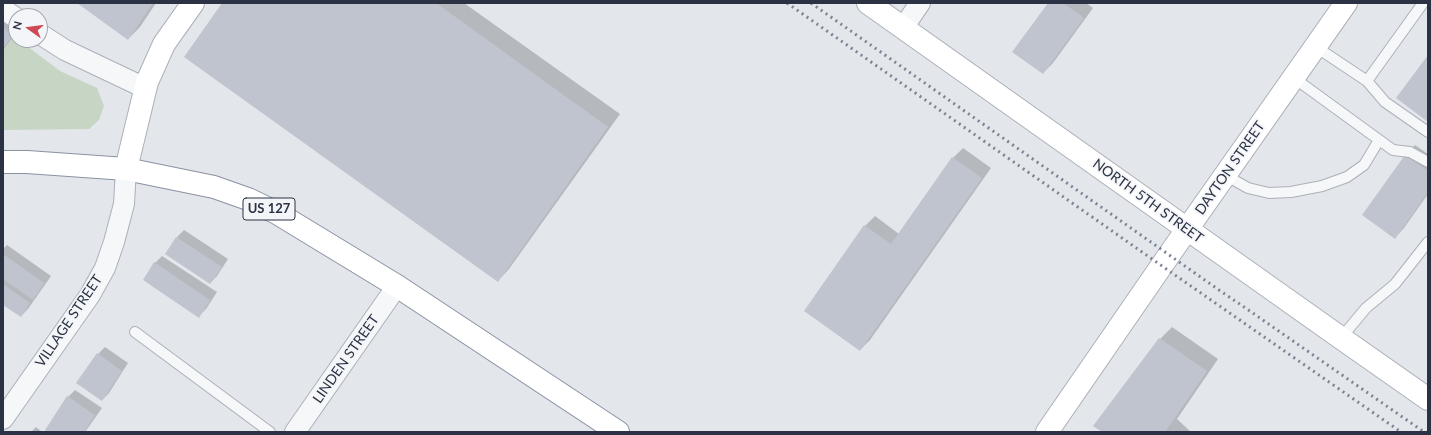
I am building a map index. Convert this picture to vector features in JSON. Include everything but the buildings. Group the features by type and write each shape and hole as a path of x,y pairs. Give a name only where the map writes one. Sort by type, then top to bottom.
{"main road":[{"path":"126,169 145,88 164,44 193,3"},
{"name":"NORTH 5TH STREET","path":"868,3 1428,399"},
{"name":"DAYTON STREET","path":"1047,432 1187,229 1346,3"},
{"name":"US 127","path":"3,162 27,162 126,169 214,187 248,199 277,213 397,286 618,432"}],"street":[{"path":"903,28 920,3"},
{"path":"48,39 65,50 145,88"},
{"name":"VILLAGE STREET","path":"3,418 90,295 105,268 114,242 124,204 126,169"},
{"name":"LINDEN STREET","path":"295,432 397,286"}],"lane":[{"path":"1367,81 1423,3"},
{"path":"1316,47 1367,81 1385,102 1428,132"},
{"path":"1294,78 1394,150 1410,152 1428,162"},
{"path":"1225,175 1248,188 1269,193 1291,192 1322,186 1347,177 1364,165 1379,140"},
{"path":"1341,338 1366,308 1395,284 1428,242"},
{"path":"135,332 270,432"}],"green space":[{"path":"8,42 8,48 30,48 60,71 97,88 104,106 99,120 89,129 3,130 3,49"}],"railway":[{"path":"787,3 1401,432"},
{"path":"811,3 1219,290 1424,432"}]}
